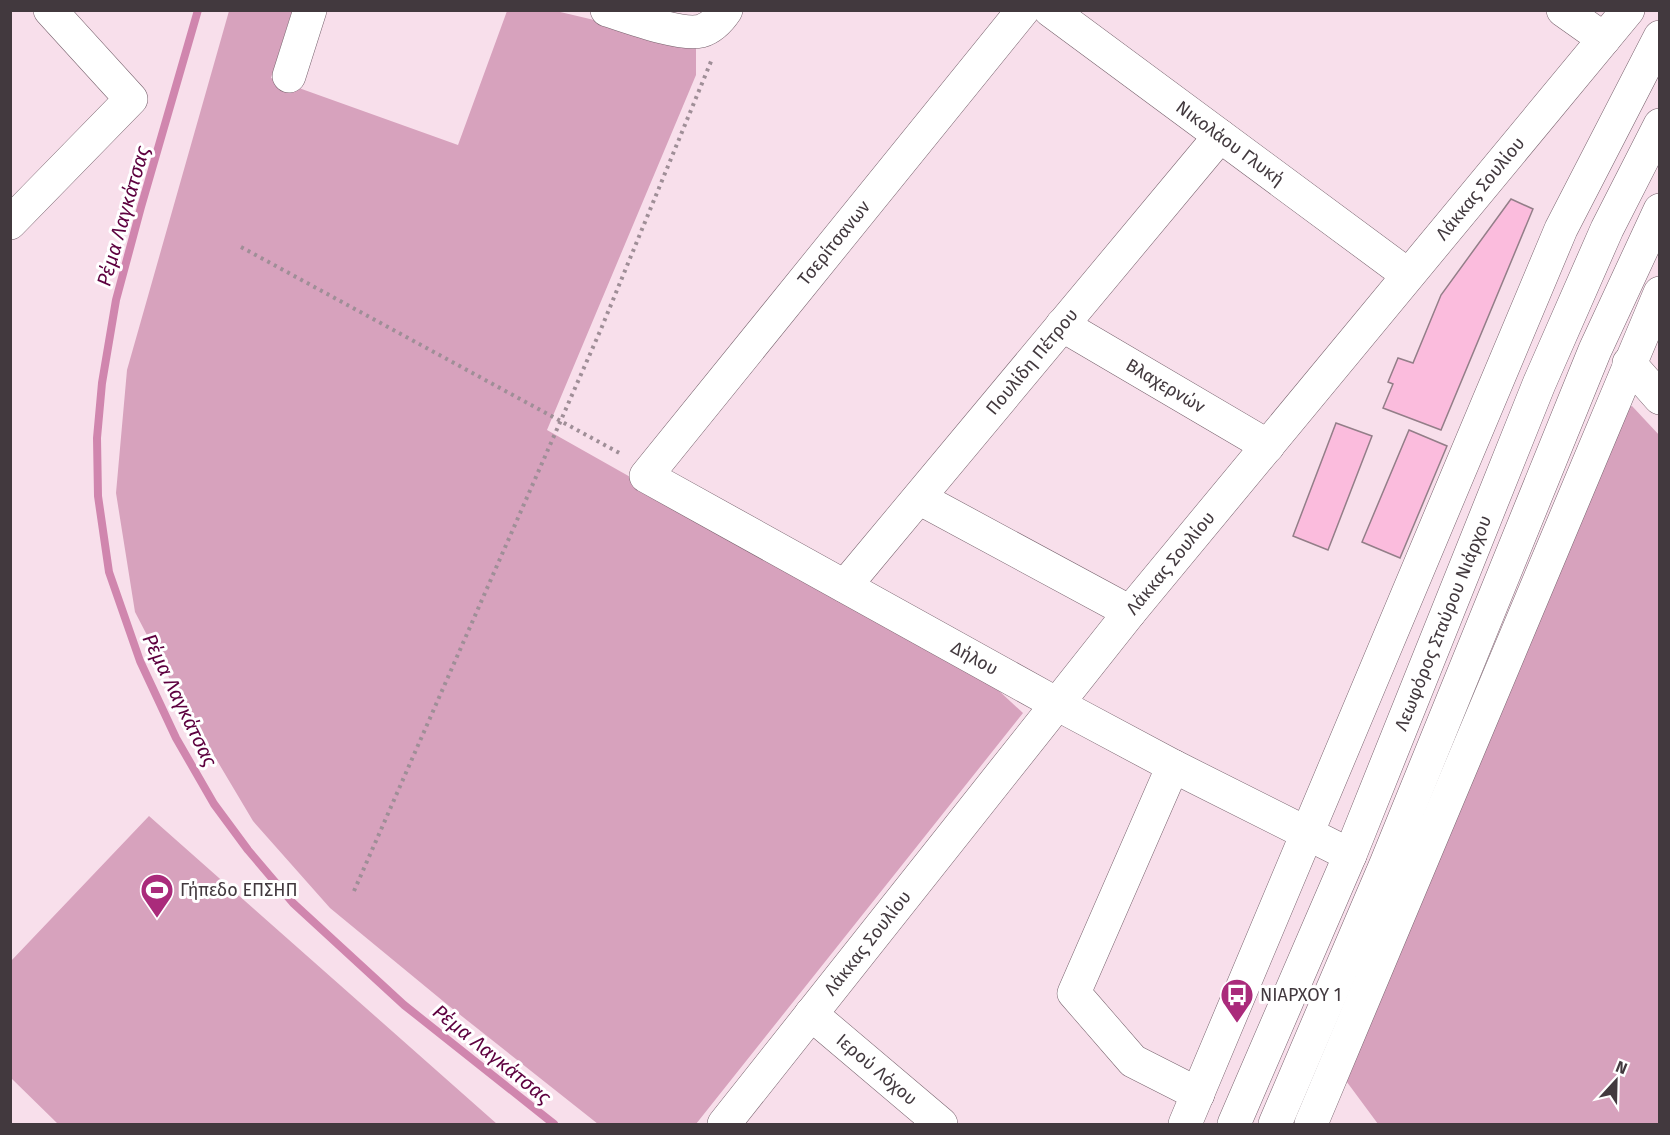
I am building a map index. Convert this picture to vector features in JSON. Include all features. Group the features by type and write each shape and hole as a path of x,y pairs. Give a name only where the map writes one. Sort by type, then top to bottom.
{"street":[{"path":"10,223 131,99 50,10"},
{"path":"289,76 310,10"},
{"path":"608,10 670,28 694,32 715,20"},
{"name":"Τσερίτσανων","path":"646,476 1023,10"},
{"name":"Νικολάου Γλυκή","path":"1050,10 1408,275"},
{"path":"1563,10 1604,39"},
{"name":"Λάκκας Σουλίου","path":"724,1125 1130,612 1628,10"},
{"path":"1185,1125 1562,229 1659,37"},
{"name":"Λεωφόρος Σταύρου Νιάρχου","path":"1234,1125 1350,855 1539,384 1607,229 1659,125"},
{"name":"Πουλίδη Πέτρου","path":"845,586 1220,136"},
{"name":"Λεωφόρος Σταύρου Νιάρχου","path":"1275,1125 1386,864 1595,350 1659,210"},
{"path":"1311,1125 1659,292"},
{"name":"Βλαχερνών","path":"1062,326 1269,446"},
{"path":"1629,363 1659,398"},
{"name":"Δήλου","path":"646,476 1057,704 1173,766 1350,855"},
{"path":"919,498 1130,612"},
{"path":"1173,766 1074,993 1133,1061 1198,1094"},
{"name":"Ιερού Λόχου","path":"812,1014 940,1125"}],"path":[{"path":"354,891 601,329 712,58 710,45 715,20"},
{"path":"241,247 561,420 624,456 646,476"}],"shaded area":[{"path":"229,11 292,11 271,78 458,145 507,11 556,11 696,44 696,75 547,430 983,676 1023,713 696,1124 598,1124 330,908 253,821 178,695 135,612 116,493 127,370"},
{"path":"1632,406 1660,436 1659,1124 1378,1124 1341,1074 1621,410"},
{"name":"Γήπεδο ΕΠΣΗΠ","path":"149,816 497,1124 58,1124 11,1078 11,961"}],"building":[{"path":"1511,199 1533,209 1441,430 1383,408 1393,384 1388,382 1398,358 1413,363 1441,295"},
{"path":"1336,423 1372,436 1328,550 1293,536"},
{"path":"1409,430 1447,446 1400,558 1362,542"}],"waterway":[{"name":"Ρέμα Λαγκάτσας","path":"198,10 116,300 102,383 97,438 98,496 109,572 140,661 176,738 214,804 248,850 293,903 404,1005 554,1124"}],"place":[{"name":"Γήπεδο ΕΠΣΗΠ","path":"157,919"},
{"name":"ΝΙΑΡΧΟΥ 1","path":"1237,1024"}]}
